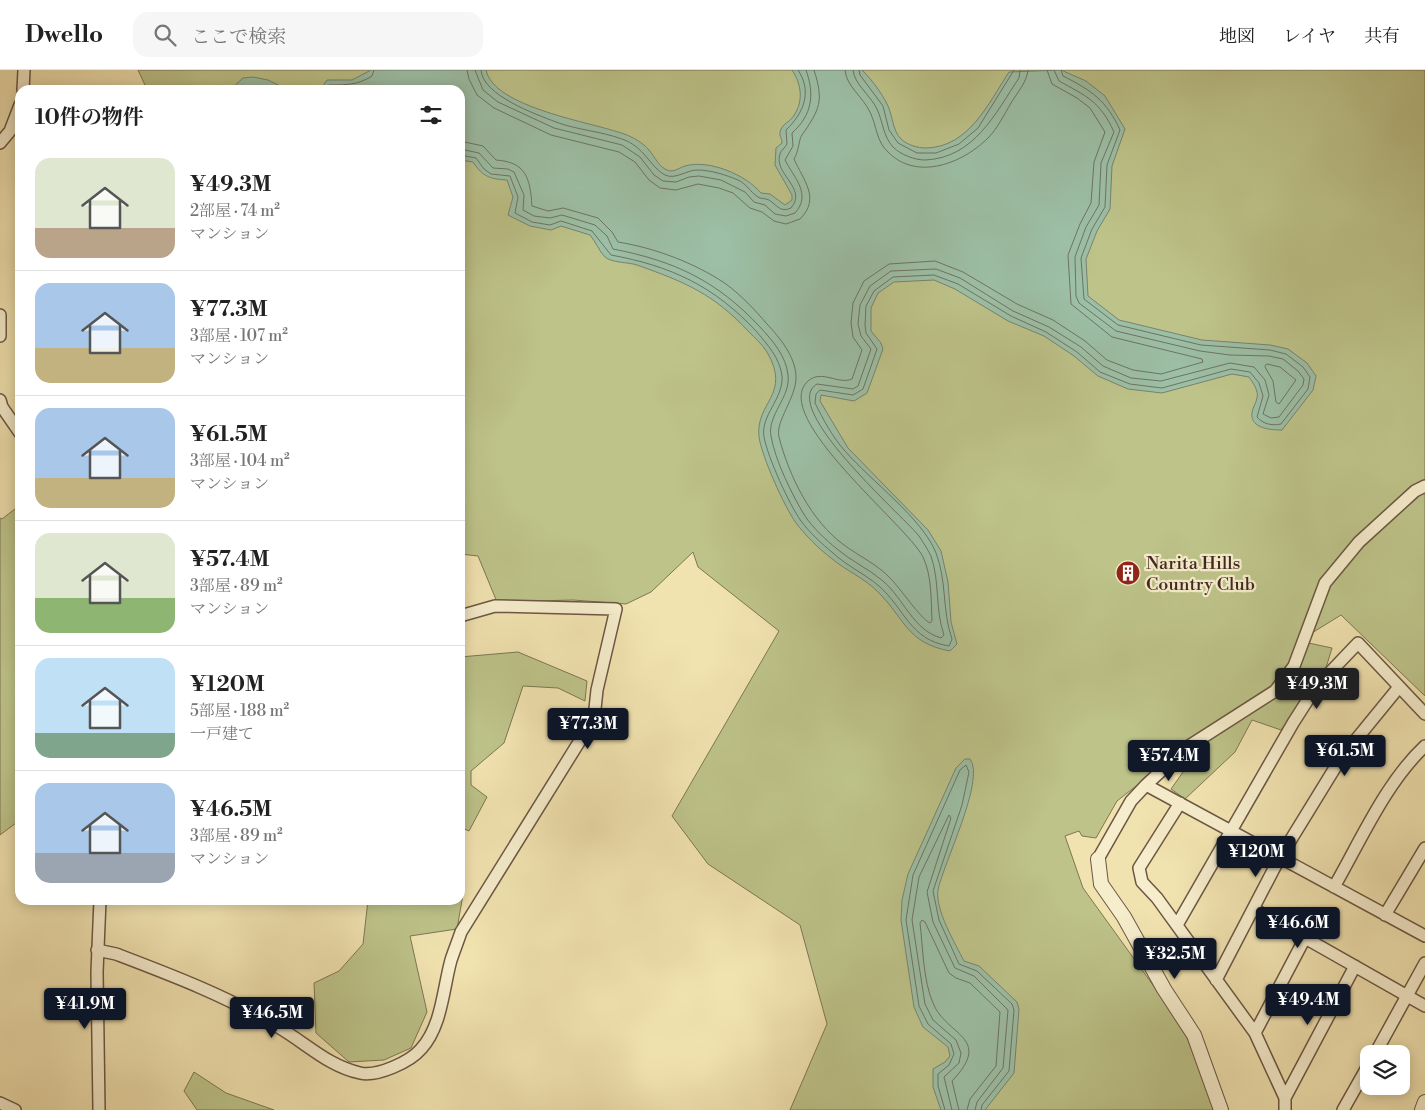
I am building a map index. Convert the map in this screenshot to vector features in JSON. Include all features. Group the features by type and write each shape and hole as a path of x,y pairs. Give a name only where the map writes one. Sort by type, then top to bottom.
{"street":[{"path":"23,85 24,70"},
{"path":"0,143 10,131 15,118"},
{"path":"0,316 0,336"},
{"path":"0,400 2,407 15,426"},
{"path":"1220,1110 1194,1034 1164,989 1124,917 1101,884 1098,859 1131,800 1146,785 1186,748 1275,691 1294,666 1325,583 1366,536 1415,491 1425,486"},
{"path":"97,950 116,954 224,997 278,1027 331,1064 362,1074 408,1062 422,1049 429,1039 441,1007 451,959 461,932 594,718 597,690 616,610 494,606 465,615"},
{"path":"1176,925 1316,687 1358,643 1425,714"},
{"path":"1216,980 1279,859 1341,758 1399,687"},
{"path":"1334,887 1386,796 1411,759 1425,746"},
{"path":"1146,785 1279,859 1425,936"},
{"path":"1180,803 1139,868 1142,882 1157,898 1255,1033 1284,1104"},
{"path":"1385,915 1425,848"},
{"path":"99,1110 97,950 100,905"},
{"path":"1254,909 1425,1006"},
{"path":"1255,1033 1305,938"},
{"path":"1380,1045 1425,963"},
{"path":"1284,1104 1355,966"},
{"path":"1343,1110 1360,1080"},
{"path":"0,1102 15,1110"},
{"path":"1422,1110 1425,1102"}],"shaded area":[{"name":"Narita Hills Country Club","path":"138,70 1425,70 1425,696 1341,615 1299,641 1332,648 1325,671 1281,730 1252,720 1235,752 1185,799 1171,789 1188,765 1173,757 1117,801 1096,838 1082,836 1079,831 1065,836 1083,888 1158,992 1189,1041 1214,1110 790,1110 827,1024 800,925 708,864 672,816 779,631 698,567 693,552 651,592 626,604 573,600 497,602 478,556 465,555 465,85 145,85"},
{"path":"15,509 15,824 0,835 0,518 2,519"},
{"path":"518,652 587,681 585,701 558,688 523,686 504,743 471,771 471,785 487,797 469,831 465,829 465,657"},
{"path":"367,905 461,905 457,929 410,936 427,1012 411,1048 384,1060 349,1062 316,1033 314,983 339,971 363,944"},
{"path":"194,1072 226,1093 274,1110 197,1110 184,1091"}],"water":[{"path":"371,70 486,70 493,83 506,94 525,104 546,112 609,129 634,139 647,147 664,169 674,171 695,164 716,167 737,175 761,193 770,194 785,205 792,200 792,195 775,165 776,148 782,143 780,131 796,112 800,100 800,88 792,70 862,70 885,100 896,131 901,139 913,146 926,148 941,146 966,132 985,110 1009,72 1061,70 1086,81 1105,96 1125,129 1112,166 1110,209 1097,231 1086,259 1088,296 1119,320 1202,340 1270,345 1288,349 1307,363 1316,376 1313,390 1282,430 1262,428 1252,418 1257,393 1249,377 1232,374 1162,393 1128,389 1098,376 1074,356 1044,336 1008,321 955,289 934,280 894,282 878,293 871,308 871,331 881,343 883,349 867,393 854,401 821,395 820,401 848,448 928,530 941,551 948,582 951,622 957,644 950,651 935,647 915,636 872,586 836,562 817,546 791,515 769,469 759,437 759,425 762,415 774,389 776,378 774,367 767,352 736,319 711,299 684,284 637,265 608,259 603,255 590,235 561,226 551,230 530,226 508,215 513,197 507,180 487,176 473,162 465,161 465,85 324,85 327,80 352,80"},
{"path":"253,77 268,80 278,85 235,85 243,78"},
{"path":"965,759 970,759 973,769 972,784 962,822 941,878 938,898 946,926 964,961 979,966 1017,1002 1019,1009 1014,1073 985,1110 941,1110 933,1087 933,1069 945,1062 950,1056 948,1047 923,1027 914,1007 901,920 902,900 908,874 956,768"}],"place":[{"name":"Narita Hills Country Club","path":"1128,573"}]}
